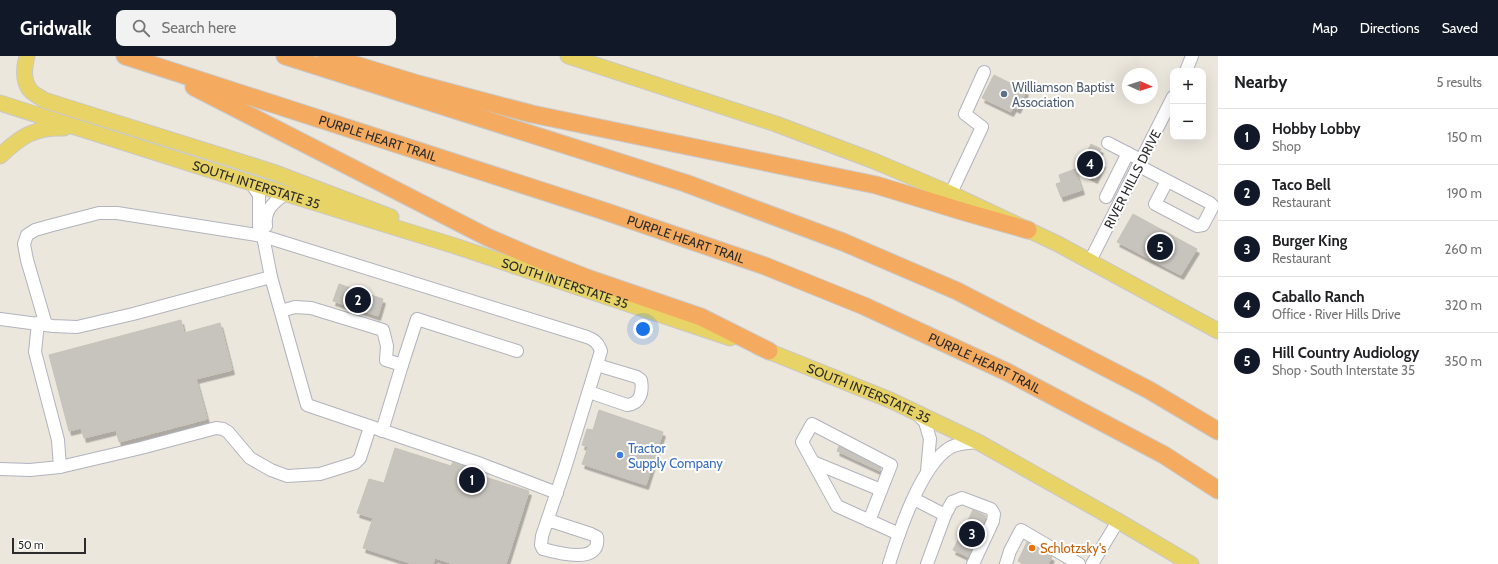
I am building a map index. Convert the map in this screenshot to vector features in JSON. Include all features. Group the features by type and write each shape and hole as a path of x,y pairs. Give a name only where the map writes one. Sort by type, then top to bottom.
{"highway":[{"name":"PURPLE HEART TRAIL","path":"125,56 604,211 766,266 864,306 1008,372 1164,454 1218,490"},
{"path":"285,56 685,184 843,242 957,291 1149,390 1218,431"},
{"path":"326,56 418,84 532,114 876,185 968,214 1028,230"},
{"path":"163,68 200,91 487,237 530,256 587,278 701,317 769,351"}],"main road":[{"path":"568,56 776,124 874,161 951,193 1090,261 1218,331"},
{"path":"26,61 25,79 30,90 44,100 273,172 381,213 455,246"},
{"name":"SOUTH INTERSTATE 35","path":"0,104 250,184 455,246 769,351 890,400 978,442 1191,564"},
{"path":"0,156 13,143 25,135 37,130 51,128 77,128"}],"street":[{"path":"1187,68 1192,56"},
{"path":"951,193 982,127 965,114 984,72"},
{"name":"RIVER HILLS DRIVE","path":"1090,261 1170,103"},
{"path":"1108,143 1128,153 1167,181 1210,203 1213,206 1203,225 1197,226 1155,204 1167,181"},
{"path":"1106,197 1128,153"},
{"path":"250,184 259,195 259,226 263,236 271,277 307,405 481,464 557,492"},
{"path":"263,236 266,230 265,222 267,211 274,202 285,194"},
{"path":"60,467 58,440 35,352 42,324 24,244 27,235 35,230 99,213 117,213 263,236 595,340 601,351 542,536 541,545 543,549 577,558 587,557 594,554 596,550 597,537 548,520"},
{"path":"0,319 77,327 133,314 271,277"},
{"path":"281,311 296,307 311,308 382,330 387,346 386,360 402,366"},
{"path":"382,431 416,319 516,351"},
{"path":"589,392 627,405 632,405 638,400 642,393 641,380 637,377 597,365"},
{"path":"890,564 899,534 927,471 930,439 925,422 915,412"},
{"path":"869,521 891,465 812,424 802,442 837,506 869,521 899,534"},
{"path":"0,470 30,470 60,467 141,448 216,428 223,429 228,432 250,458 271,470 287,476 320,474 355,462 360,458 370,427"},
{"path":"927,471 950,448 961,443 978,442"},
{"path":"813,462 881,490"},
{"path":"927,564 945,515 952,502 962,498 991,509 994,514 994,521 973,564"},
{"path":"914,499 945,515"},
{"path":"1092,564 1118,521"},
{"path":"1006,564 1021,530 1079,564"}],"building":[{"name":"Williamson Baptist Association","path":"994,75 1026,91 1018,109 1014,107 1011,112 982,98"},
{"path":"1091,144 1101,149 1096,159 1103,163 1095,179 1078,170"},
{"path":"1075,169 1082,190 1061,197 1056,184 1061,182 1059,175"},
{"path":"1133,214 1197,249 1181,275 1117,242"},
{"path":"339,284 383,299 378,316 333,301"},
{"path":"181,320 184,333 220,323 232,370 196,379 207,419 119,442 116,430 84,438 81,428 69,431 49,355"},
{"name":"Tractor Supply Company","path":"599,410 663,432 646,485 582,464 588,447 582,445 587,429 593,430"},
{"path":"839,446 881,468 880,471 837,451"},
{"path":"395,448 451,466 453,462 483,473 482,476 529,491 506,564 454,564 435,558 433,564 413,564 363,548 373,518 357,513 369,479 384,483"},
{"path":"973,510 986,516 968,557 953,550"},
{"name":"Schlotzsky's","path":"1027,542 1052,557 1048,564 1024,564 1018,561"}],"place":[{"name":"Williamson Baptist Association","path":"1004,94"},
{"name":"Caballo Ranch","path":"1090,164"},
{"name":"Hill Country Audiology","path":"1160,247"},
{"name":"Taco Bell","path":"358,300"},
{"name":"Tractor Supply Company","path":"620,455"},
{"name":"Hobby Lobby","path":"472,480"},
{"name":"Burger King","path":"972,534"},
{"name":"Schlotzsky's","path":"1032,548"}]}
